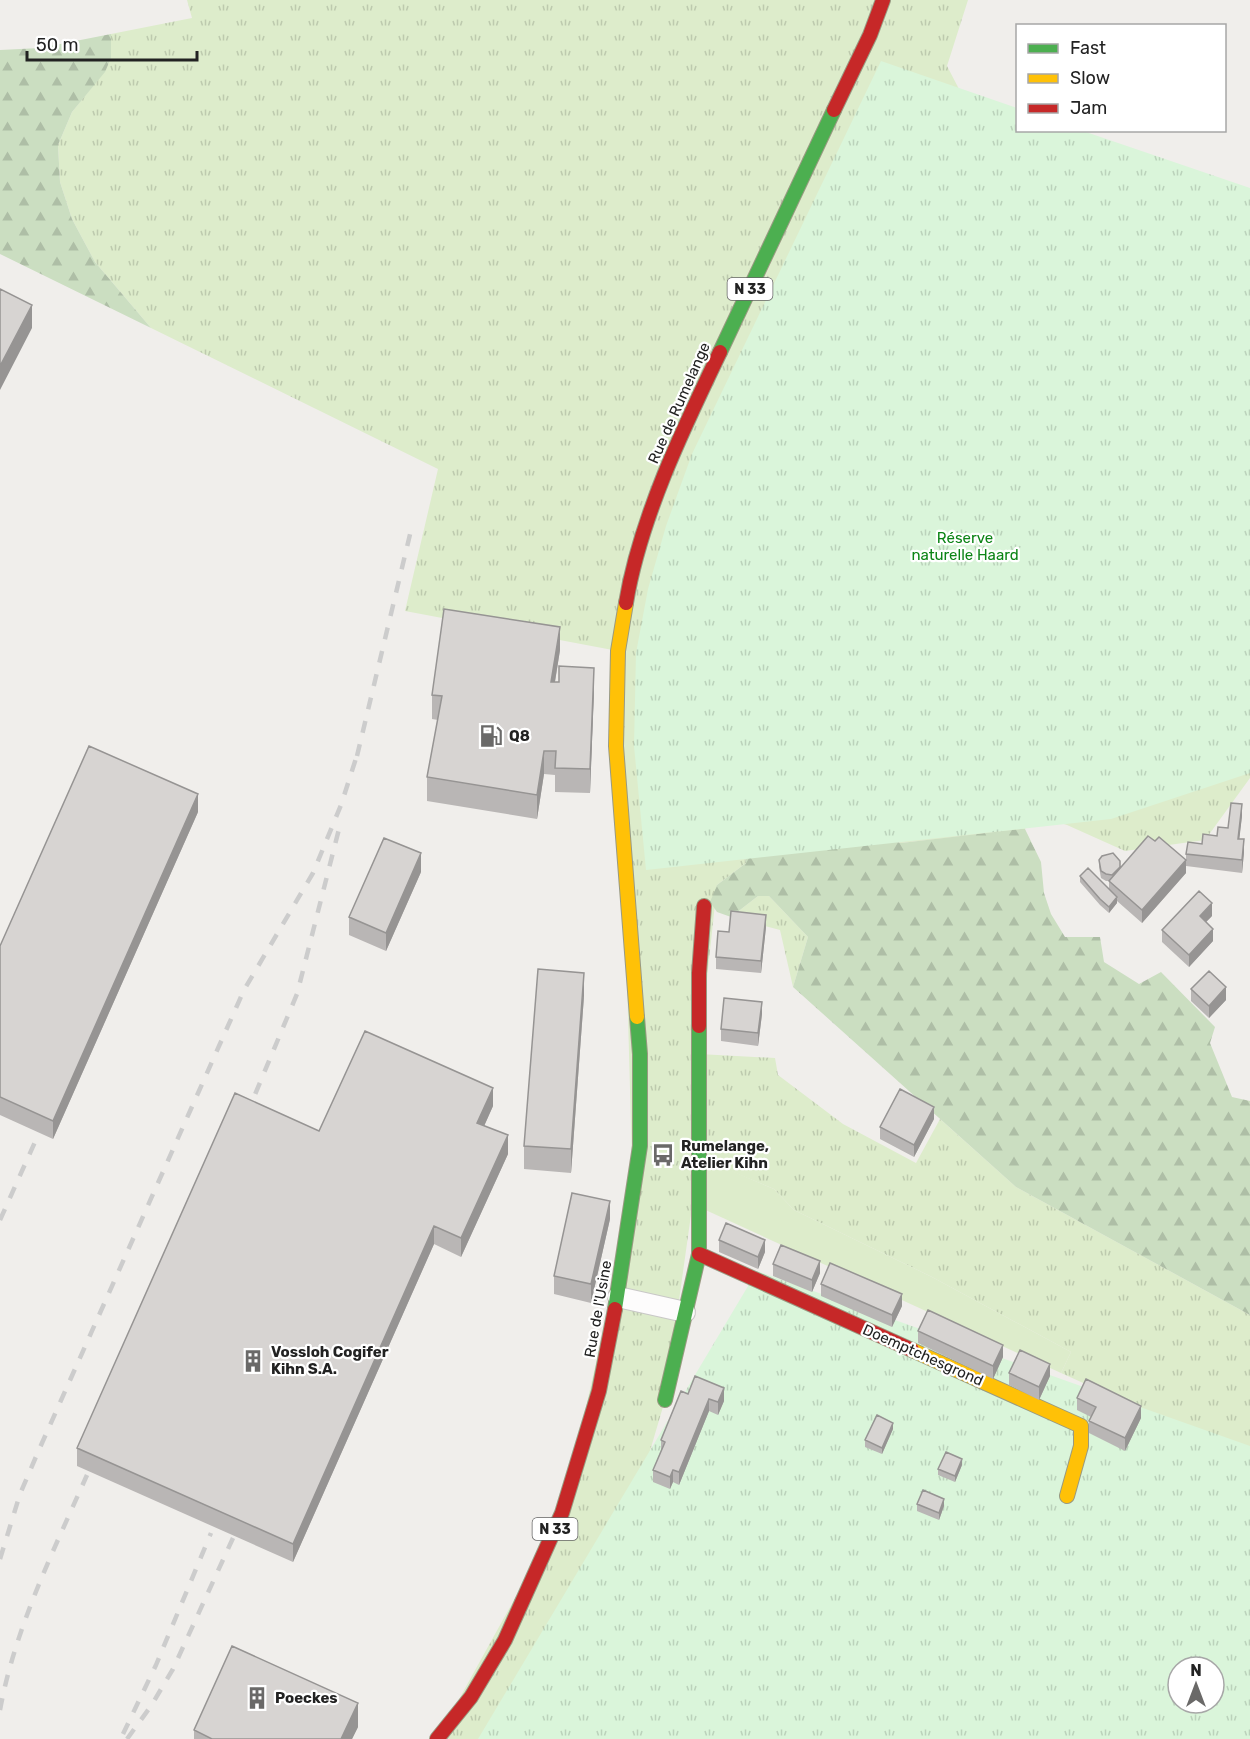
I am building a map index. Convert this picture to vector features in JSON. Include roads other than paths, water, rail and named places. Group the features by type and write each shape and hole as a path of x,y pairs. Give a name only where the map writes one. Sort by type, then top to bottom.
{"main road":[{"name":"Rue de Rumelange","path":"622,847 616,746 618,651 629,583 648,521 675,446 870,35 883,0"},
{"name":"Rue de l'Usine","path":"436,1739 471,1697 505,1640 562,1513 599,1390 618,1297 640,1135 640,1054 622,847"},
{"path":"665,1400 699,1254 699,973 704,906"},
{"name":"Doemptchesgrond","path":"699,1254 1081,1426 1081,1446 1067,1496"}],"street":[{"path":"618,1297 685,1312"}],"railway":[{"path":"357,756 412,526"},
{"path":"0,1559 20,1494 38,1452 244,990 313,873 341,805 359,749"},
{"path":"246,1116 297,994 339,829"},
{"path":"0,1220 39,1133"},
{"path":"0,1710 25,1620 87,1475"},
{"path":"123,1734 156,1665 211,1533"},
{"path":"127,1739 151,1706 173,1669 233,1538"}],"place":[{"name":"Q8","path":"491,736"},
{"name":"Rumelange, Atelier Kihn","path":"663,1155"},
{"name":"Vossloh Cogifer Kihn S.A.","path":"253,1361"},
{"name":"Poeckes","path":"257,1698"}],"park label":[{"name":"Réserve naturelle Haard","path":"965,546"}]}
